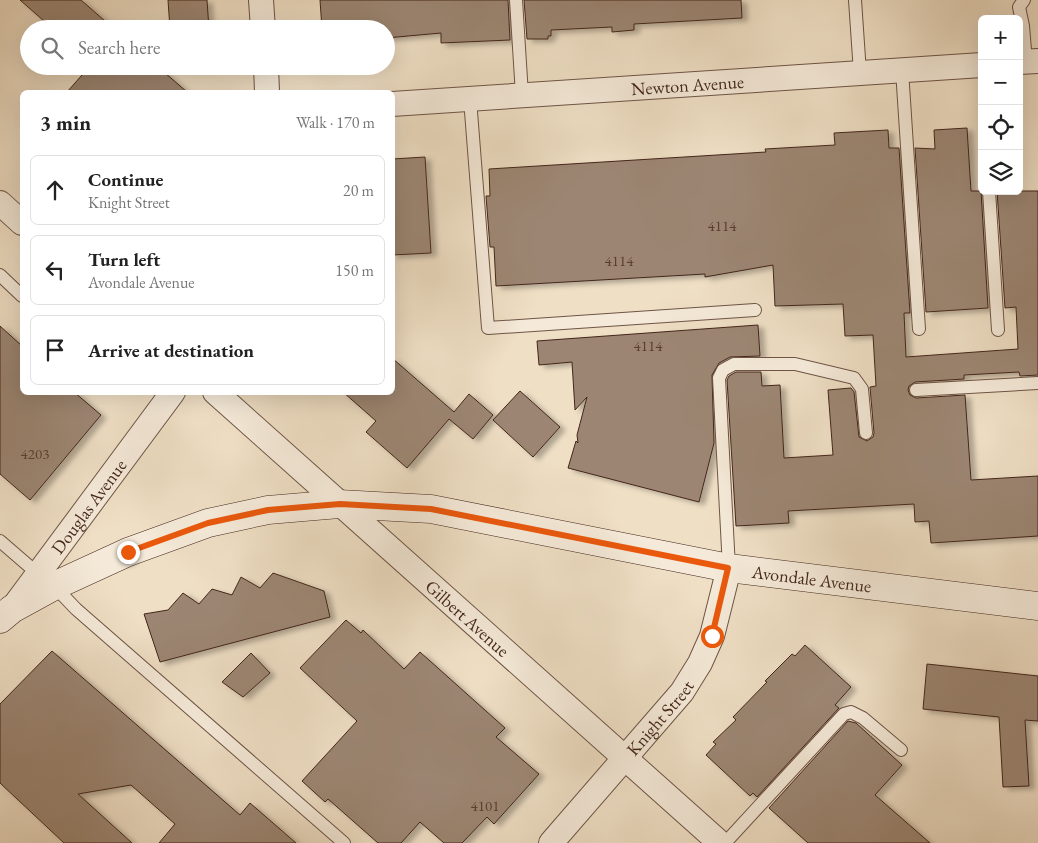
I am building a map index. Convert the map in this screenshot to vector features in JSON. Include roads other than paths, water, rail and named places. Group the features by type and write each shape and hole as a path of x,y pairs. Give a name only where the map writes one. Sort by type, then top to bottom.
{"main road":[{"name":"Avondale Avenue","path":"6,614 45,580 208,523 268,510 340,504 431,509 728,568 1038,606"}],"street":[{"path":"261,0 262,20"},
{"name":"Newton Avenue","path":"395,104 978,65"},
{"path":"266,75 267,90"},
{"path":"0,203 20,221"},
{"name":"Douglas Avenue","path":"45,580 171,395"},
{"name":"Gilbert Avenue","path":"219,395 720,843"},
{"name":"Knight Street","path":"552,843 682,692 700,663 712,636 728,568"}],"lane":[{"path":"516,0 522,95"},
{"path":"855,0 860,73"},
{"path":"1024,0 1019,7 1024,26 1028,62"},
{"path":"902,70 919,329"},
{"path":"470,99 488,328 755,310"},
{"path":"989,195 998,330"},
{"path":"0,275 20,294"},
{"path":"728,568 719,378 723,370 734,364 795,364 854,378 862,389 866,433"},
{"path":"916,390 1038,383"},
{"path":"0,542 344,843"},
{"path":"725,843 844,714 851,712 863,718 901,750"}]}
